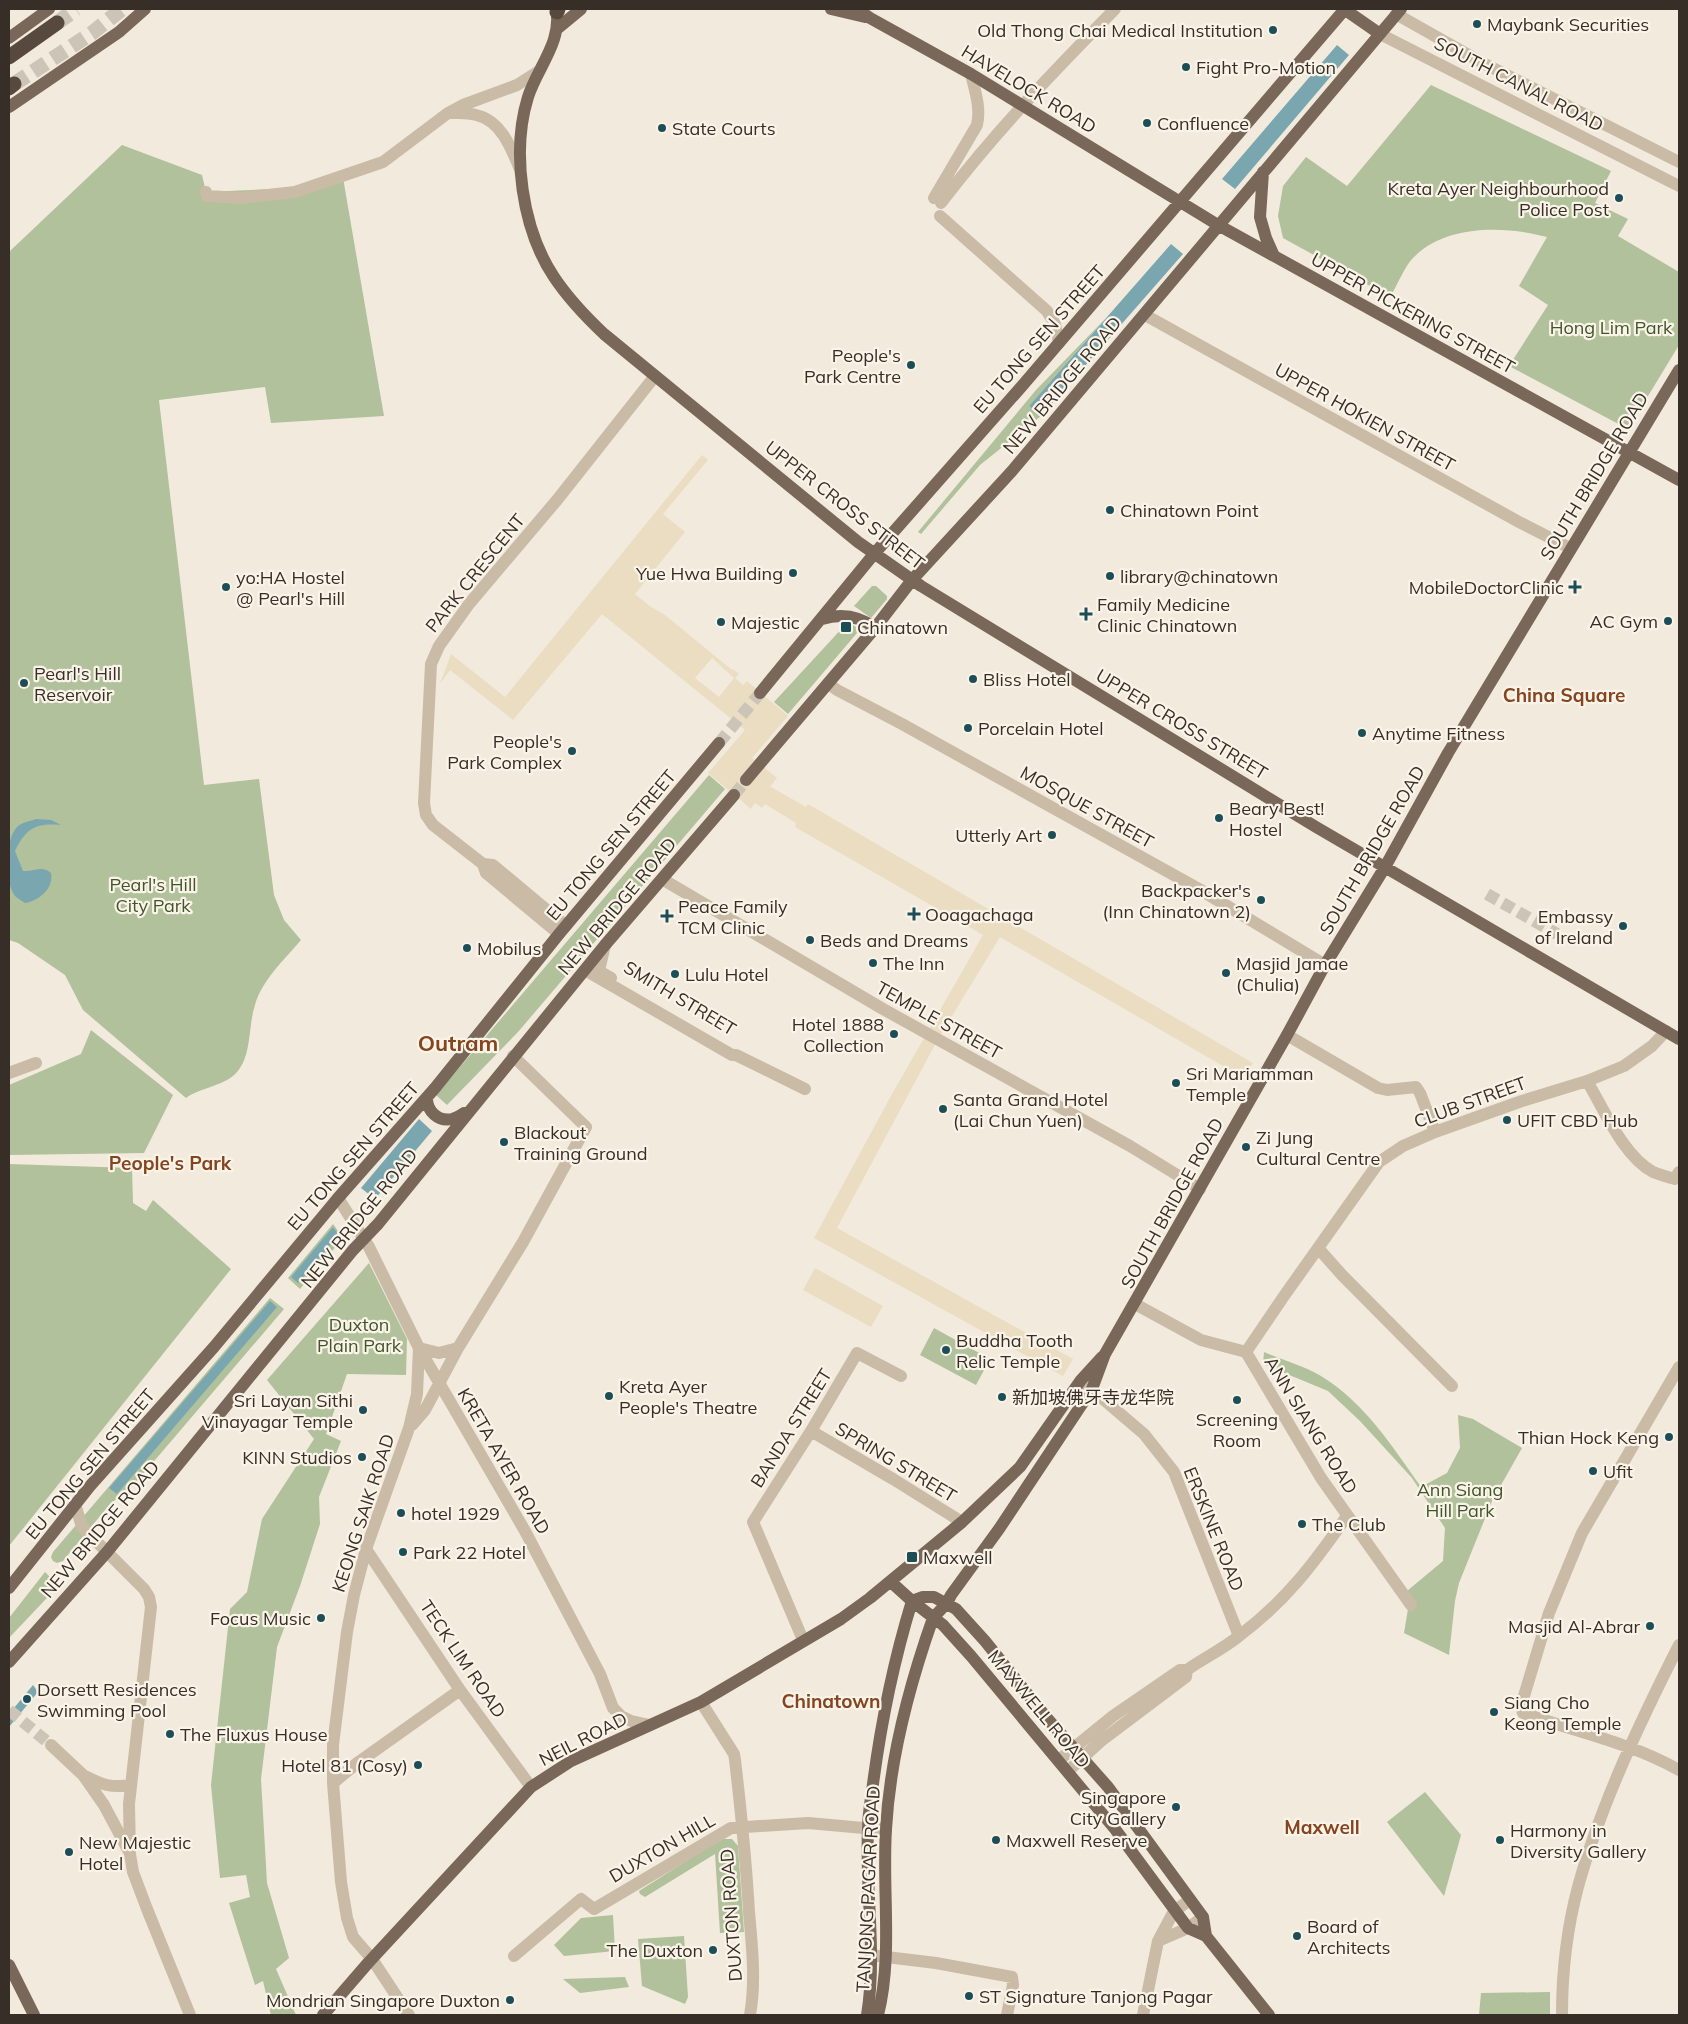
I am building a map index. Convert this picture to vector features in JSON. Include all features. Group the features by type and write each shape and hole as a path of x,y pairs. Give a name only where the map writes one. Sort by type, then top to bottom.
{"highway":[{"path":"9,57 56,23"}],"main road":[{"path":"9,38 49,9"},
{"path":"9,107 119,32 145,9"},
{"path":"558,28 581,9"},
{"path":"831,9 870,18"},
{"name":"HAVELOCK ROAD","path":"857,9 971,74 1180,202"},
{"name":"SOUTH CANAL ROAD","path":"1345,9 1380,34"},
{"name":"EU TONG SEN STREET","path":"760,693 874,554 1059,343 1234,136 1345,9"},
{"name":"UPPER CROSS STREET","path":"557,10 558,28 552,46 528,98 521,130 519,167 524,202 539,248 554,276 582,313 604,334 874,554 912,580 1186,748 1679,1039"},
{"name":"NEW BRIDGE ROAD","path":"746,780 829,684 912,580 1012,471 1145,314 1380,34 1395,10"},
{"path":"1263,172 1260,217 1274,256"},
{"name":"UPPER PICKERING STREET","path":"1180,202 1218,225 1679,480"},
{"name":"SOUTH BRIDGE ROAD","path":"947,1603 950,1595 994,1536 1092,1389 1105,1354 1325,965 1385,867 1448,753 1679,370"},
{"path":"822,619 842,615 855,617 875,628"},
{"name":"EU TONG SEN STREET","path":"9,1588 75,1504 214,1347 338,1198 426,1098 562,930 719,743"},
{"name":"NEW BRIDGE ROAD","path":"9,1662 107,1552 364,1238 378,1224 513,1056 734,795"},
{"path":"426,1098 426,1106 430,1112 443,1118 452,1119 468,1111"},
{"name":"SOUTH BRIDGE ROAD","path":"891,1582 962,1522 1020,1467 1081,1380 1105,1354"},
{"name":"NEIL ROAD","path":"323,2015 370,1961 531,1787 571,1761 701,1702 840,1619 891,1582"},
{"name":"MAXWELL ROAD","path":"891,1582 943,1625 971,1656 1115,1829 1188,1928 1206,1936 1269,2015"},
{"path":"912,1601 923,1597 934,1597 947,1603"},
{"name":"TANJONG PAGAR ROAD","path":"867,2015 870,1983 868,1828 882,1728 912,1601"},
{"name":"TANJONG PAGAR ROAD","path":"878,2015 886,1957 886,1830 896,1745 933,1618 947,1603"},
{"name":"MAXWELL ROAD","path":"947,1603 956,1609 985,1641 1046,1717 1075,1747 1108,1787 1203,1917 1206,1936"},
{"path":"9,1965 34,2015"}],"street":[{"path":"971,74 979,107 977,125 937,201 1022,105 1115,9"},
{"path":"1395,10 1480,62 1679,162"},
{"name":"SOUTH CANAL ROAD","path":"1380,34 1679,186"},
{"path":"206,192 207,196 241,198 295,192 383,162 448,113 463,105 517,84 539,71"},
{"path":"448,113 477,115 489,120 504,135 519,167"},
{"path":"940,216 1047,311 1055,324 1059,343"},
{"name":"UPPER HOKIEN STREET","path":"1145,314 1519,522 1570,548"},
{"name":"PARK CRESCENT","path":"562,930 486,873 483,864 433,825 426,815 425,794 430,680 433,658 439,646 469,604 557,500 655,376"},
{"name":"MOSQUE STREET","path":"829,684 1199,889 1325,965"},
{"name":"TEMPLE STREET","path":"662,879 883,1009 1130,1146 1200,1189"},
{"name":"SMITH STREET","path":"605,946 599,970 665,1013"},
{"name":"SMITH STREET","path":"585,970 735,1052 736,1055 804,1089"},
{"name":"CLUB STREET","path":"1246,1352 1379,1162 1403,1146 1435,1132 1587,1081 1624,1066 1640,1056 1666,1031"},
{"path":"1287,1035 1378,1088 1387,1090 1416,1087 1435,1132"},
{"name":"KEONG SAIK ROAD","path":"409,1428 425,1410 458,1348 523,1242 586,1127 513,1056"},
{"path":"9,1073 36,1062"},
{"path":"1587,1081 1634,1157 1653,1172 1675,1179 1679,1172"},
{"name":"KRETA AYER ROAD","path":"338,1198 364,1238 419,1348 525,1531 600,1674 613,1708 630,1721 650,1725"},
{"path":"1318,1248 1342,1275 1452,1386"},
{"path":"1135,1304 1201,1340 1246,1352"},
{"path":"419,1348 439,1353 458,1348"},
{"name":"KEONG SAIK ROAD","path":"370,1961 353,1937 340,1882 333,1783 336,1719 354,1595 366,1549 409,1428 417,1394 419,1348"},
{"name":"ANN SIANG ROAD","path":"1246,1352 1316,1469 1347,1516 1411,1605"},
{"name":"BANDA STREET","path":"803,1640 753,1522 811,1431 857,1353 901,1376"},
{"path":"1679,1367 1582,1533 1549,1613 1521,1706 1523,1714 1625,1745 1652,1755 1679,1770"},
{"name":"ERSKINE ROAD","path":"1081,1380 1144,1434 1174,1472 1239,1636"},
{"name":"SPRING STREET","path":"811,1431 894,1479 962,1522"},
{"path":"75,1504 82,1527 144,1589 149,1597 151,1607 128,1804 130,1854 133,1872 143,1900 190,2015"},
{"name":"ANN SIANG ROAD","path":"1187,1670 1239,1636 1288,1594 1312,1565 1347,1516"},
{"name":"TECK LIM ROAD","path":"366,1549 460,1690 531,1787"},
{"path":"1562,2015 1563,1984 1578,1888 1605,1808 1621,1770 1625,1745 1679,1645"},
{"path":"1059,1760 1113,1716 1180,1670 1187,1670 1186,1677 1149,1704 1068,1771"},
{"path":"333,1783 356,1764 460,1690"},
{"name":"DUXTON ROAD","path":"701,1702 734,1754 743,1827 754,1988 750,2015"},
{"path":"54,1748 83,1774 104,1805 130,1854"},
{"path":"83,1774 108,1786 114,1787 131,1784"},
{"path":"104,1805 115,1811 123,1810 128,1804"},
{"name":"DUXTON HILL","path":"514,1956 582,1899 594,1909 728,1829 808,1823 886,1830"},
{"path":"1144,2015 1158,1941 1174,1911 1190,1900"},
{"path":"1158,1941 1188,1928 1203,1917"},
{"path":"870,1955 1012,1976 1013,1985 1007,2015"},
{"path":"370,1961 403,2015"},
{"path":"370,1961 409,2015"}],"green space":[{"name":"Hong Lim Park","path":"1431,85 1611,171 1595,203 1628,219 1618,236 1679,272 1679,345 1628,429 1509,366 1548,305 1519,286 1547,237 1513,231 1477,230 1443,238 1427,246 1414,257 1404,270 1390,297 1283,238 1278,216 1283,186 1306,157 1347,186"},
{"name":"Pearl's Hill City Park","path":"122,145 202,175 206,192 291,188 342,172 384,416 271,423 265,387 159,400 204,785 259,779 274,895 284,920 301,940 275,970 258,996 245,1057 237,1072 232,1077 186,1098 83,1010 65,975 18,943 9,940 10,251"},
{"path":"1105,319 1029,406 1041,416 980,465 921,534 918,532 1036,390"},
{"path":"872,586 876,586 887,596 887,599 871,618 854,606"},
{"path":"846,624 856,627 857,633 788,714 774,702"},
{"path":"709,775 725,789 518,1032 447,1105 436,1095"},
{"path":"91,1030 173,1095 144,1153 9,1155 9,1085 81,1054"},
{"path":"9,1164 132,1168 133,1203 146,1211 153,1200 231,1269 9,1546"},
{"path":"333,1224 343,1238 300,1289 288,1278"},
{"name":"Duxton Plain Park","path":"369,1263 407,1339 406,1375 347,1374 326,1434 341,1441 319,1497 320,1524 300,1586 277,1647 261,1779 267,1883 289,1958 276,1969 296,2015 271,2015 263,1981 255,1985 229,1903 250,1897 246,1875 220,1878 211,1785 230,1609 247,1592 262,1519 314,1439 267,1380"},
{"path":"270,1298 284,1309 132,1487 110,1504 63,1561 57,1563 53,1561 51,1557 53,1552"},
{"path":"934,1328 990,1359 976,1385 920,1355"},
{"name":"Ann Siang Hill Park","path":"1264,1352 1314,1372 1351,1399 1377,1426 1421,1487 1447,1473 1460,1448 1458,1415 1473,1419 1522,1448 1492,1501 1459,1583 1449,1655 1404,1633 1409,1603 1407,1591 1443,1561 1445,1528 1412,1478 1360,1421 1328,1391 1263,1364"},
{"path":"45,1572 61,1583 9,1638 9,1618"},
{"path":"1425,1792 1461,1835 1444,1896 1387,1822"},
{"path":"721,1839 732,1839 738,1846 744,1932 720,1933 715,1854 645,1897 640,1894 639,1891"},
{"path":"613,1915 615,1951 564,1956 554,1945 581,1918"},
{"path":"684,1936 688,1997 685,2004 642,1986 638,1939"},
{"path":"625,1977 629,1987 580,1993 563,1979"},
{"path":"1550,1992 1550,2015 1479,2015 1481,1993"}],"shaded area":[{"path":"702,455 708,460 663,514 685,532 635,594 665,615 739,674 735,678 743,685 747,681 788,716 752,758 777,778 769,788 771,787 806,807 808,804 1253,1063 1242,1077 1000,937 938,1039 837,1228 1073,1359 1063,1376 814,1238 892,1094 983,935 795,827 796,823 765,804 762,808 755,803 751,809 708,773 745,730 602,614 513,720 450,670 440,684 451,654 505,697","holes":["712,658 734,678 719,697 695,678"]},
{"path":"815,1268 883,1306 871,1327 803,1290"}],"water":[{"path":"1337,45 1349,55 1235,189 1222,179"},
{"path":"1171,244 1183,254 1041,416 1029,406"},
{"path":"36,819 51,820 61,825 38,826 23,837 15,851 23,871 44,869 51,873 48,889 40,897 25,903 15,896 11,889 8,871 8,849 10,840 18,826"},
{"path":"419,1119 432,1131 375,1199 361,1188"},
{"path":"333,1227 339,1235 298,1283 291,1277"},
{"path":"270,1301 277,1307 117,1494 109,1488"},
{"name":"Dorsett Residences Swimming Pool","path":"33,1685 38,1692 9,1727 9,1714"}],"tunnel":[{"path":"57,23 76,9"},
{"path":"14,84 92,33 122,9"},
{"path":"719,743 760,693"},
{"path":"734,795 746,780"},
{"path":"1487,894 1557,934"},
{"path":"9,1710 51,1745"}],"place":[{"name":"Maybank Securities","path":"1477,24"},
{"name":"Old Thong Chai Medical Institution","path":"1273,30"},
{"name":"Fight Pro-Motion","path":"1186,67"},
{"name":"Confluence","path":"1147,123"},
{"name":"State Courts","path":"662,128"},
{"name":"Kreta Ayer Neighbourhood Police Post","path":"1619,198"},
{"name":"People's Park Centre","path":"911,365"},
{"name":"Chinatown Point","path":"1110,510"},
{"name":"Yue Hwa Building","path":"793,573"},
{"name":"library@chinatown","path":"1110,576"},
{"name":"yo:HA Hostel @ Pearl's Hill","path":"226,587"},
{"name":"MobileDoctorClinic","path":"1575,587"},
{"name":"Family Medicine Clinic Chinatown","path":"1086,614"},
{"name":"AC Gym","path":"1668,621"},
{"name":"Majestic","path":"721,622"},
{"name":"Chinatown","path":"846,627"},
{"name":"Bliss Hotel","path":"973,679"},
{"name":"Pearl's Hill Reservoir","path":"24,683"},
{"name":"Porcelain Hotel","path":"968,728"},
{"name":"Anytime Fitness","path":"1362,733"},
{"name":"People's Park Complex","path":"572,751"},
{"name":"Beary Best! Hostel","path":"1219,818"},
{"name":"Utterly Art","path":"1052,835"},
{"name":"Backpacker's (Inn Chinatown 2)","path":"1261,900"},
{"name":"Ooagachaga","path":"914,914"},
{"name":"Peace Family TCM Clinic","path":"667,916"},
{"name":"Embassy of Ireland","path":"1623,926"},
{"name":"Beds and Dreams","path":"810,940"},
{"name":"Mobilus","path":"467,948"},
{"name":"The Inn","path":"873,963"},
{"name":"Masjid Jamae (Chulia)","path":"1226,973"},
{"name":"Lulu Hotel","path":"675,974"},
{"name":"Hotel 1888 Collection","path":"894,1034"},
{"name":"Sri Mariamman Temple","path":"1176,1083"},
{"name":"Santa Grand Hotel (Lai Chun Yuen)","path":"943,1109"},
{"name":"UFIT CBD Hub","path":"1507,1120"},
{"name":"Blackout Training Ground","path":"504,1142"},
{"name":"Zi Jung Cultural Centre","path":"1246,1147"},
{"name":"Buddha Tooth Relic Temple","path":"946,1350"},
{"name":"Kreta Ayer People's Theatre","path":"609,1396"},
{"name":"新加坡佛牙寺龙华院","path":"1002,1397"},
{"name":"Screening Room","path":"1237,1400"},
{"name":"Sri Layan Sithi Vinayagar Temple","path":"363,1410"},
{"name":"Thian Hock Keng","path":"1669,1437"},
{"name":"KINN Studios","path":"362,1457"},
{"name":"Ufit","path":"1593,1471"},
{"name":"hotel 1929","path":"401,1513"},
{"name":"The Club","path":"1302,1524"},
{"name":"Park 22 Hotel","path":"403,1552"},
{"name":"Maxwell","path":"912,1557"},
{"name":"Focus Music","path":"321,1618"},
{"name":"Masjid Al-Abrar","path":"1650,1626"},
{"name":"Dorsett Residences Swimming Pool","path":"27,1699"},
{"name":"Siang Cho Keong Temple","path":"1494,1712"},
{"name":"The Fluxus House","path":"170,1734"},
{"name":"Hotel 81 (Cosy)","path":"418,1765"},
{"name":"Singapore City Gallery","path":"1176,1807"},
{"name":"Maxwell Reserve","path":"996,1840"},
{"name":"Harmony in Diversity Gallery","path":"1500,1840"},
{"name":"New Majestic Hotel","path":"69,1852"},
{"name":"Board of Architects","path":"1297,1936"},
{"name":"The Duxton","path":"713,1950"},
{"name":"ST Signature Tanjong Pagar","path":"969,1996"},
{"name":"Mondrian Singapore Duxton","path":"510,2000"}],"district":[{"name":"China Square","path":"1564,695"},
{"name":"Outram","path":"458,1043"},
{"name":"People's Park","path":"170,1163"},
{"name":"Chinatown","path":"831,1701"},
{"name":"Maxwell","path":"1322,1827"}]}
